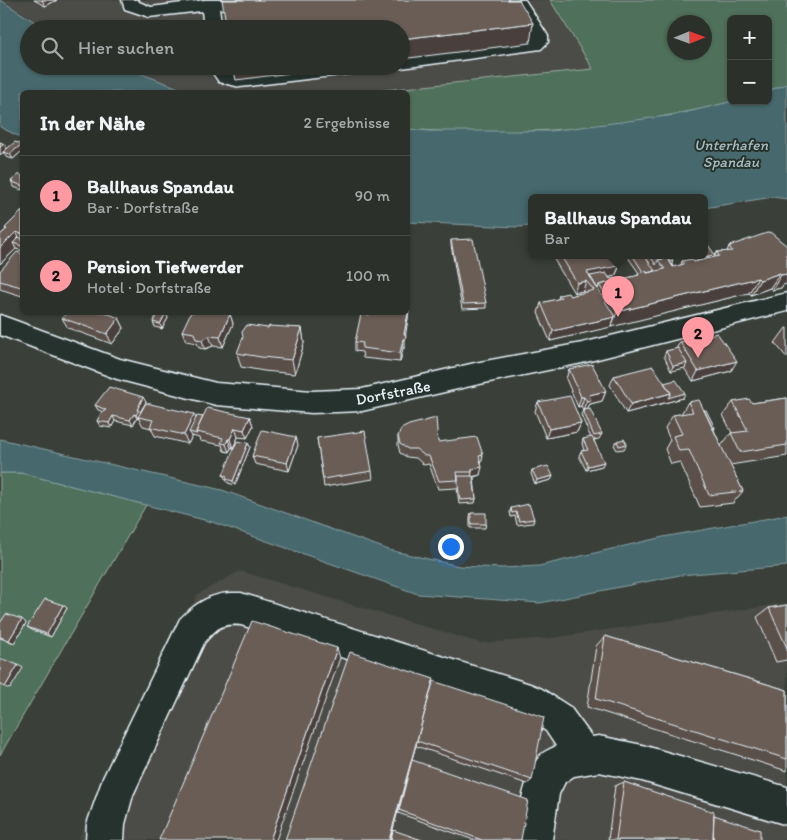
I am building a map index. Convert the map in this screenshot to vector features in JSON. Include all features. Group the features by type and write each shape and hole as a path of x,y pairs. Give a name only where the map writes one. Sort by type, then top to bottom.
{"street":[{"path":"130,0 131,5 149,12 250,0"},
{"path":"410,61 535,45 539,42 540,36 517,0"},
{"path":"210,4 212,20"},
{"path":"222,75 229,80 240,81 290,75"},
{"name":"Dorfstraße","path":"0,325 117,368 216,394 312,402 362,400 475,374 582,353 787,302"},
{"path":"105,840 106,824 116,791 192,631 209,613 226,607 242,609 530,700 558,719 584,757"},
{"path":"533,840 541,793 552,769 568,759 598,754 642,763 787,806"}],"shaded area":[{"path":"0,0 550,0 594,69 384,90 181,90 144,75 410,75 410,20 32,20"},
{"path":"240,571 480,643 552,638 787,603 787,840 78,840 198,594"}],"green space":[{"path":"550,0 787,0 787,84 772,90 772,15 727,15 727,103 654,118 613,124 530,131 448,131 410,129 410,90 384,90 593,69"},
{"path":"0,473 21,473 146,505 0,755"}],"water":[{"path":"0,0 32,20 20,20 20,75 145,75 184,90 20,90 20,137 0,127"},
{"name":"Unterhafen Spandau","path":"787,84 787,199 773,197 708,207 708,194 528,194 528,226 410,222 410,129 429,131 550,131 675,115 727,103 727,105 772,105 772,90"},
{"path":"0,439 222,490 389,550 459,566 503,568 539,566 663,537 787,515 787,566 680,575 540,603 418,594 212,522 21,473 0,473"}],"building":[{"path":"222,0 519,0 533,23 410,38 410,20 225,20"},
{"path":"15,142 20,143 20,146 10,154 3,152"},
{"path":"20,174 20,185 11,181"},
{"path":"20,213 20,233 16,232 0,248 0,235 7,229 5,228"},
{"path":"770,232 787,246 787,274 781,275 780,273 760,280 758,278 617,312 599,285 639,275 638,273 646,271 647,273 665,269 658,260 668,259 673,267 684,264 682,261 692,259 694,262 719,256 717,252 732,251 729,246"},
{"path":"19,237 20,238 20,245 13,243"},
{"path":"473,239 486,303 463,304 451,240"},
{"path":"708,245 715,255 708,256"},
{"path":"17,252 20,253 20,287 0,281 0,271"},
{"path":"563,259 622,260 619,266 587,272 615,317 553,331 541,303 561,298 559,295 568,293 570,296 594,290 586,281 577,283"},
{"path":"635,259 647,259 655,271 643,272"},
{"path":"652,259 662,259 658,260 656,265"},
{"path":"606,273 610,279 615,278 617,280 599,285 598,289 590,276"},
{"path":"64,315 112,315 119,318 107,334 62,318"},
{"path":"156,315 165,315 160,324 153,322"},
{"path":"190,315 230,315 220,337 209,336 202,340 196,339 194,333 182,331"},
{"path":"361,315 408,315 404,334 406,335 405,339 403,339 400,353 362,348 363,343 355,342"},
{"path":"247,325 268,328 269,326 302,328 292,360 237,353 243,337 242,332"},
{"path":"717,333 737,361 698,371 680,342"},
{"path":"678,348 687,363 673,366 666,351"},
{"path":"592,364 606,391 589,395 591,400 587,401 584,397 581,397 569,369"},
{"path":"653,366 671,393 631,404 614,376"},
{"path":"676,380 685,393 668,398 671,393 664,383"},
{"path":"109,387 143,397 137,410 139,410 130,420 113,416 109,423 97,421 101,413 106,410 95,405"},
{"path":"570,396 581,423 549,429 538,402"},
{"path":"787,398 787,445 740,452 731,433 748,431 733,402 749,399 752,403"},
{"path":"699,400 743,491 709,495 689,450 679,451 673,436 682,434 673,415 693,412 688,402"},
{"path":"146,403 194,414 184,435 150,427 153,420 138,417"},
{"path":"207,408 250,417 244,430 235,428 226,444 221,443 223,438 196,432"},
{"path":"590,409 602,434 594,436 583,410"},
{"path":"704,410 706,410 715,428 713,429"},
{"path":"197,416 203,417 196,432 197,434 189,432"},
{"path":"436,418 438,442 477,437 483,455 479,456 482,467 472,469 472,472 457,472 458,480 439,481 429,456 425,456 416,449 408,449 400,444 398,436 401,429"},
{"path":"262,430 296,437 287,463 252,456"},
{"path":"365,431 372,471 323,479 317,438"},
{"path":"592,437 604,462 588,466 581,451 588,450 583,439"},
{"path":"624,439 627,444 619,446 617,441"},
{"path":"237,441 248,443 233,481 226,479 227,476 223,475"},
{"path":"548,466 553,476 537,480 532,470"},
{"path":"458,476 473,476 476,499 460,500"},
{"path":"529,504 534,519 519,521 516,512 512,513 511,508"},
{"path":"471,513 486,513 486,524 471,524"},
{"path":"45,599 63,605 47,634 27,627"},
{"path":"787,605 787,648 769,608"},
{"path":"6,614 22,619 9,640 0,637 0,623"},
{"path":"252,621 337,648 270,840 159,840"},
{"path":"605,636 787,690 787,759 596,699"},
{"path":"350,652 434,679 389,840 285,840"},
{"path":"2,659 18,665 5,687 0,685 0,663"},
{"path":"433,681 544,717 532,780 417,741"},
{"path":"412,760 528,800 521,840 482,840 399,810"},
{"path":"624,782 714,812 713,840 616,840"},
{"path":"714,815 760,830 760,840 713,840"},
{"path":"393,830 422,840 391,840"}],"place":[{"name":"Ballhaus Spandau","path":"618,317"},
{"name":"Pension Tiefwerder","path":"698,358"}]}
